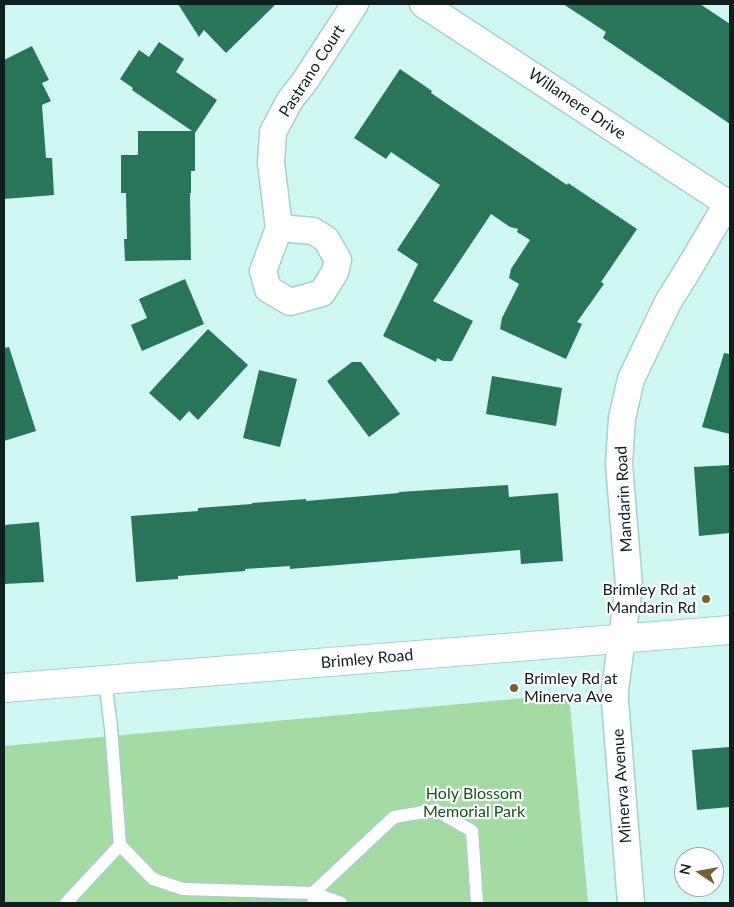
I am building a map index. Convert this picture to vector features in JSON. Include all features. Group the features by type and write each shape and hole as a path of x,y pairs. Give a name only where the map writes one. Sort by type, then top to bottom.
{"main road":[{"name":"Brimley Road","path":"4,688 730,630"}],"street":[{"name":"Pastrano Court","path":"279,228 271,163 273,132 290,100 355,4"},
{"name":"Willamere Drive","path":"423,4 729,204"},
{"name":"Mandarin Road","path":"622,639 630,586 619,464 622,418 631,379 668,302 729,204"},
{"name":"Minerva Avenue","path":"622,639 615,702 631,903"}],"lane":[{"path":"105,680 111,728 120,845 153,879 183,889 313,898 341,903"},
{"path":"313,898 394,817 436,810 472,831 478,903"},
{"path":"66,903 120,845"}],"green space":[{"name":"Holy Blossom Memorial Park","path":"569,694 588,903 4,903 4,746"}],"building":[{"path":"178,4 276,4 226,53 204,30 199,37"},
{"path":"563,4 700,4 730,24 730,124 603,38 606,32"},
{"path":"159,42 184,59 176,72 217,100 195,133 195,171 191,171 190,193 191,260 125,261 124,239 127,239 126,193 121,193 121,155 138,155 138,131 192,131 132,90 133,88 120,79 139,50 149,57"},
{"path":"32,46 49,80 42,83 51,101 42,105 46,158 52,158 54,195 4,199 4,60"},
{"path":"400,69 432,91 431,93 567,185 568,183 637,229 601,282 604,284 577,322 582,324 566,359 500,329 502,318 519,284 509,278 511,269 530,240 517,232 518,229 510,227 491,214 433,301 473,321 452,361 443,361 437,358 436,362 383,336 418,264 397,250 440,185 391,152 386,159 354,138"},
{"path":"185,279 204,324 142,351 131,325 147,318 139,299"},
{"path":"208,329 248,365 198,420 189,411 180,421 149,393"},
{"path":"9,347 36,431 4,441 4,348"},
{"path":"724,353 730,354 730,434 702,427"},
{"path":"352,362 361,362 400,414 369,437 327,381"},
{"path":"259,370 297,379 280,447 243,438"},
{"path":"492,376 562,388 556,426 486,414"},
{"path":"730,465 730,533 699,536 694,467"},
{"path":"508,485 509,497 558,493 563,561 521,564 520,550 290,569 290,566 245,569 245,571 178,576 178,579 136,582 131,516 198,511 198,508 252,503 306,499 306,501 399,492"},
{"path":"39,522 44,582 4,584 4,525"},
{"path":"730,747 730,807 697,810 692,750"}],"place":[{"name":"Brimley Rd at Mandarin Rd","path":"706,599"},
{"name":"Brimley Rd at Minerva Ave","path":"514,688"}]}
